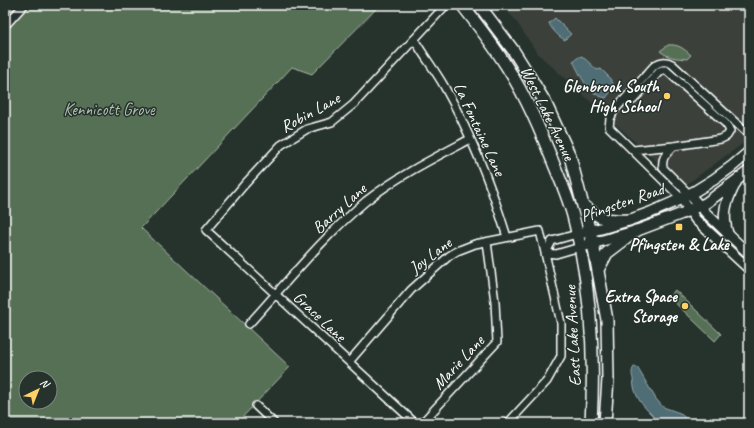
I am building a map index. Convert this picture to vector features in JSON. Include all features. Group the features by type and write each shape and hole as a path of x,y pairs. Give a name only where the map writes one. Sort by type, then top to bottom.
{"main road":[{"name":"West Lake Avenue","path":"462,5 505,64 537,124 565,191 580,247"},
{"name":"West Lake Avenue","path":"479,5 513,50 545,102 570,156 593,244"},
{"name":"Pfingsten Road","path":"577,234 590,232 655,212 721,174 749,152"},
{"name":"Pfingsten Road","path":"580,247 636,231 699,206 749,171"},
{"path":"728,235 724,219 725,208 728,197 737,180"},
{"path":"583,205 601,218 610,221 630,220"},
{"path":"598,270 607,253 636,231"},
{"name":"East Lake Avenue","path":"593,244 607,320 608,379 605,423"},
{"name":"East Lake Avenue","path":"580,247 587,283 590,325 592,364 591,423"}],"street":[{"path":"5,26 24,5"},
{"name":"Robin Lane","path":"206,230 244,185 281,145 307,129 332,122 354,104 446,5"},
{"name":"La Fontaine Lane","path":"414,39 444,85 470,140 489,181 507,238"},
{"path":"749,135 668,62 660,62 652,67 611,114 609,127 685,196 699,206 749,254"},
{"path":"622,101 633,100 660,71 666,70 725,123 730,130 729,134 724,138 674,146 633,150"},
{"name":"Barry Lane","path":"249,324 320,245 366,202 397,179 430,160 470,140"},
{"path":"674,146 664,156 662,162 663,168 685,196 689,210 696,220 749,269"},
{"name":"Grace Lane","path":"206,230 415,423"},
{"name":"Joy Lane","path":"349,362 410,290 449,256 458,251 475,244 540,231 546,253"},
{"name":"Pfingsten Road","path":"577,234 552,241 546,253 556,254 580,247"},
{"name":"Marie Lane","path":"422,423 497,342 495,302 487,242"},
{"path":"508,423 547,381 561,356 561,323 546,253"},
{"path":"256,406 274,423"}],"shaded area":[{"name":"Glenbrook South High School","path":"501,5 749,5 749,139 684,186 538,54 514,18"}],"green space":[{"name":"Kennicott Grove","path":"5,5 380,5 312,74 292,67 141,228 290,367 237,423 5,423"},
{"path":"668,45 680,47 691,55 687,59 676,58 666,55 660,51"},
{"path":"675,290 721,334 715,341 669,297"}],"water":[{"path":"555,18 571,34 565,40 556,33 549,23"},
{"path":"582,56 597,70 601,69 615,86 606,98 594,93 585,84 573,61"},
{"path":"634,367 637,367 656,399 663,407 680,413 691,423 651,423 653,416 642,404 635,390 632,373"}],"place":[{"name":"Glenbrook South High School","path":"667,96"},
{"name":"Pfingsten & Lake","path":"679,227"},
{"name":"Extra Space Storage","path":"685,306"}]}
